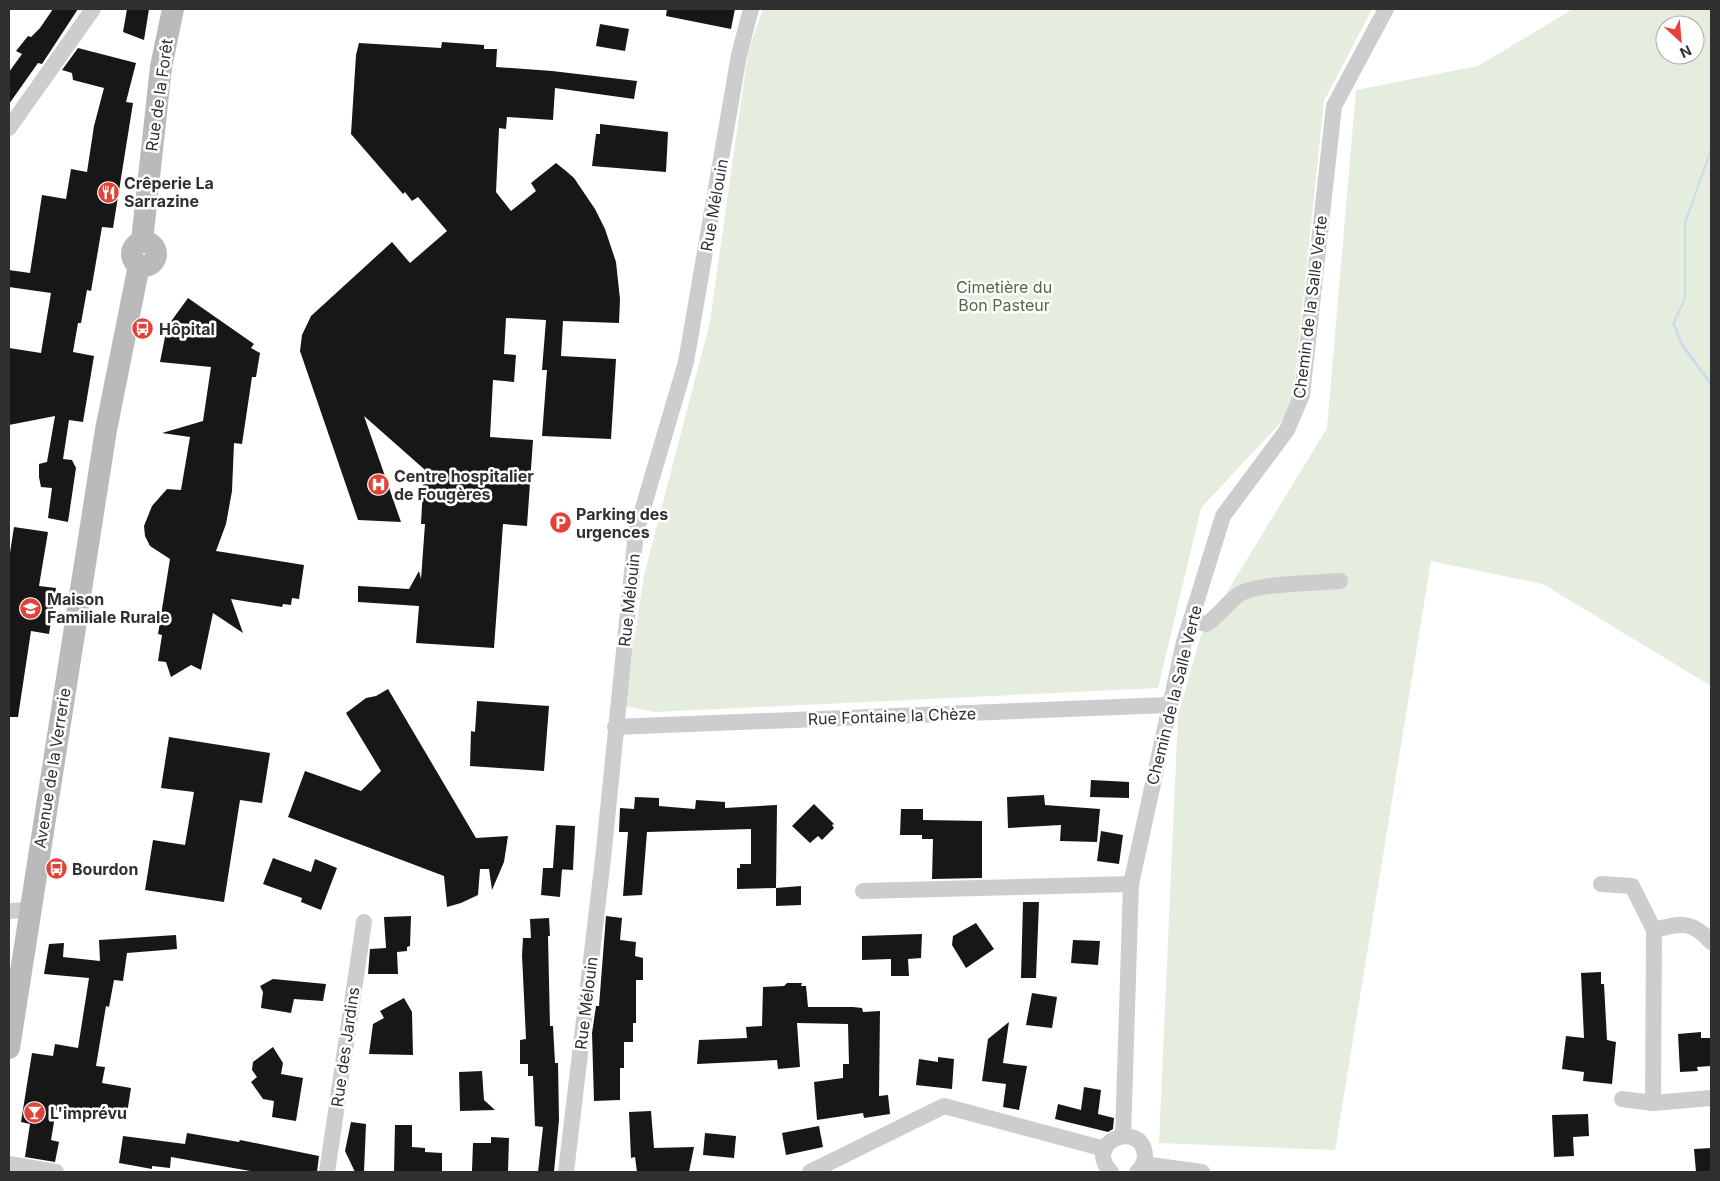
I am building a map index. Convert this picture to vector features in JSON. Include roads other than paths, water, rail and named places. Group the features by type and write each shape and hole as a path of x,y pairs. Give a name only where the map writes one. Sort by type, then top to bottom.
{"main road":[{"name":"Rue de la Forêt","path":"96,488 131,299 140,265 132,257 132,252 137,243 142,241 161,67 172,9"},
{"name":"Avenue de la Verrerie","path":"9,1048 19,911 96,488"}],"street":[{"path":"9,128 93,9"},
{"name":"Rue Mélouin","path":"566,1172 604,859 615,727 636,532 686,362 739,55 751,9"},
{"name":"Chemin de la Salle Verte","path":"1123,1136 1131,884 1169,705 1191,621 1223,516 1287,430 1302,395 1334,106 1386,9"},
{"path":"1191,621 1206,624 1222,612 1238,595 1253,588 1340,581"},
{"name":"Rue Fontaine la Chèze","path":"615,727 1169,705"},
{"path":"863,891 1131,884"},
{"path":"1601,884 1632,886 1654,930 1653,1103"},
{"name":"Rue des Jardins","path":"326,1172 364,922"},
{"path":"1654,930 1678,923 1700,929 1711,942"},
{"path":"1622,1099 1653,1103 1711,1098"},
{"path":"810,1172 944,1106 1105,1149"},
{"path":"1111,1172 1104,1161 1105,1149 1112,1140 1123,1136 1130,1136 1141,1144 1144,1150 1140,1168 1202,1172"},
{"path":"9,1164 56,1172"}],"water":[{"path":"1711,147 1711,153 1686,223 1686,299 1675,323 1682,342 1711,382 1711,386 1681,346 1672,323 1684,299 1684,222"}],"place":[{"name":"Crêperie La Sarrazine","path":"108,192"},
{"name":"Hôpital","path":"143,329"},
{"name":"Centre hospitalier de Fougères","path":"378,485"},
{"name":"Parking des urgences","path":"560,523"},
{"name":"Maison Familiale Rurale","path":"31,608"},
{"name":"Bourdon","path":"56,869"},
{"name":"L'imprévu","path":"34,1113"}],"park label":[{"name":"Cimetière du Bon Pasteur","path":"1004,296"}]}
